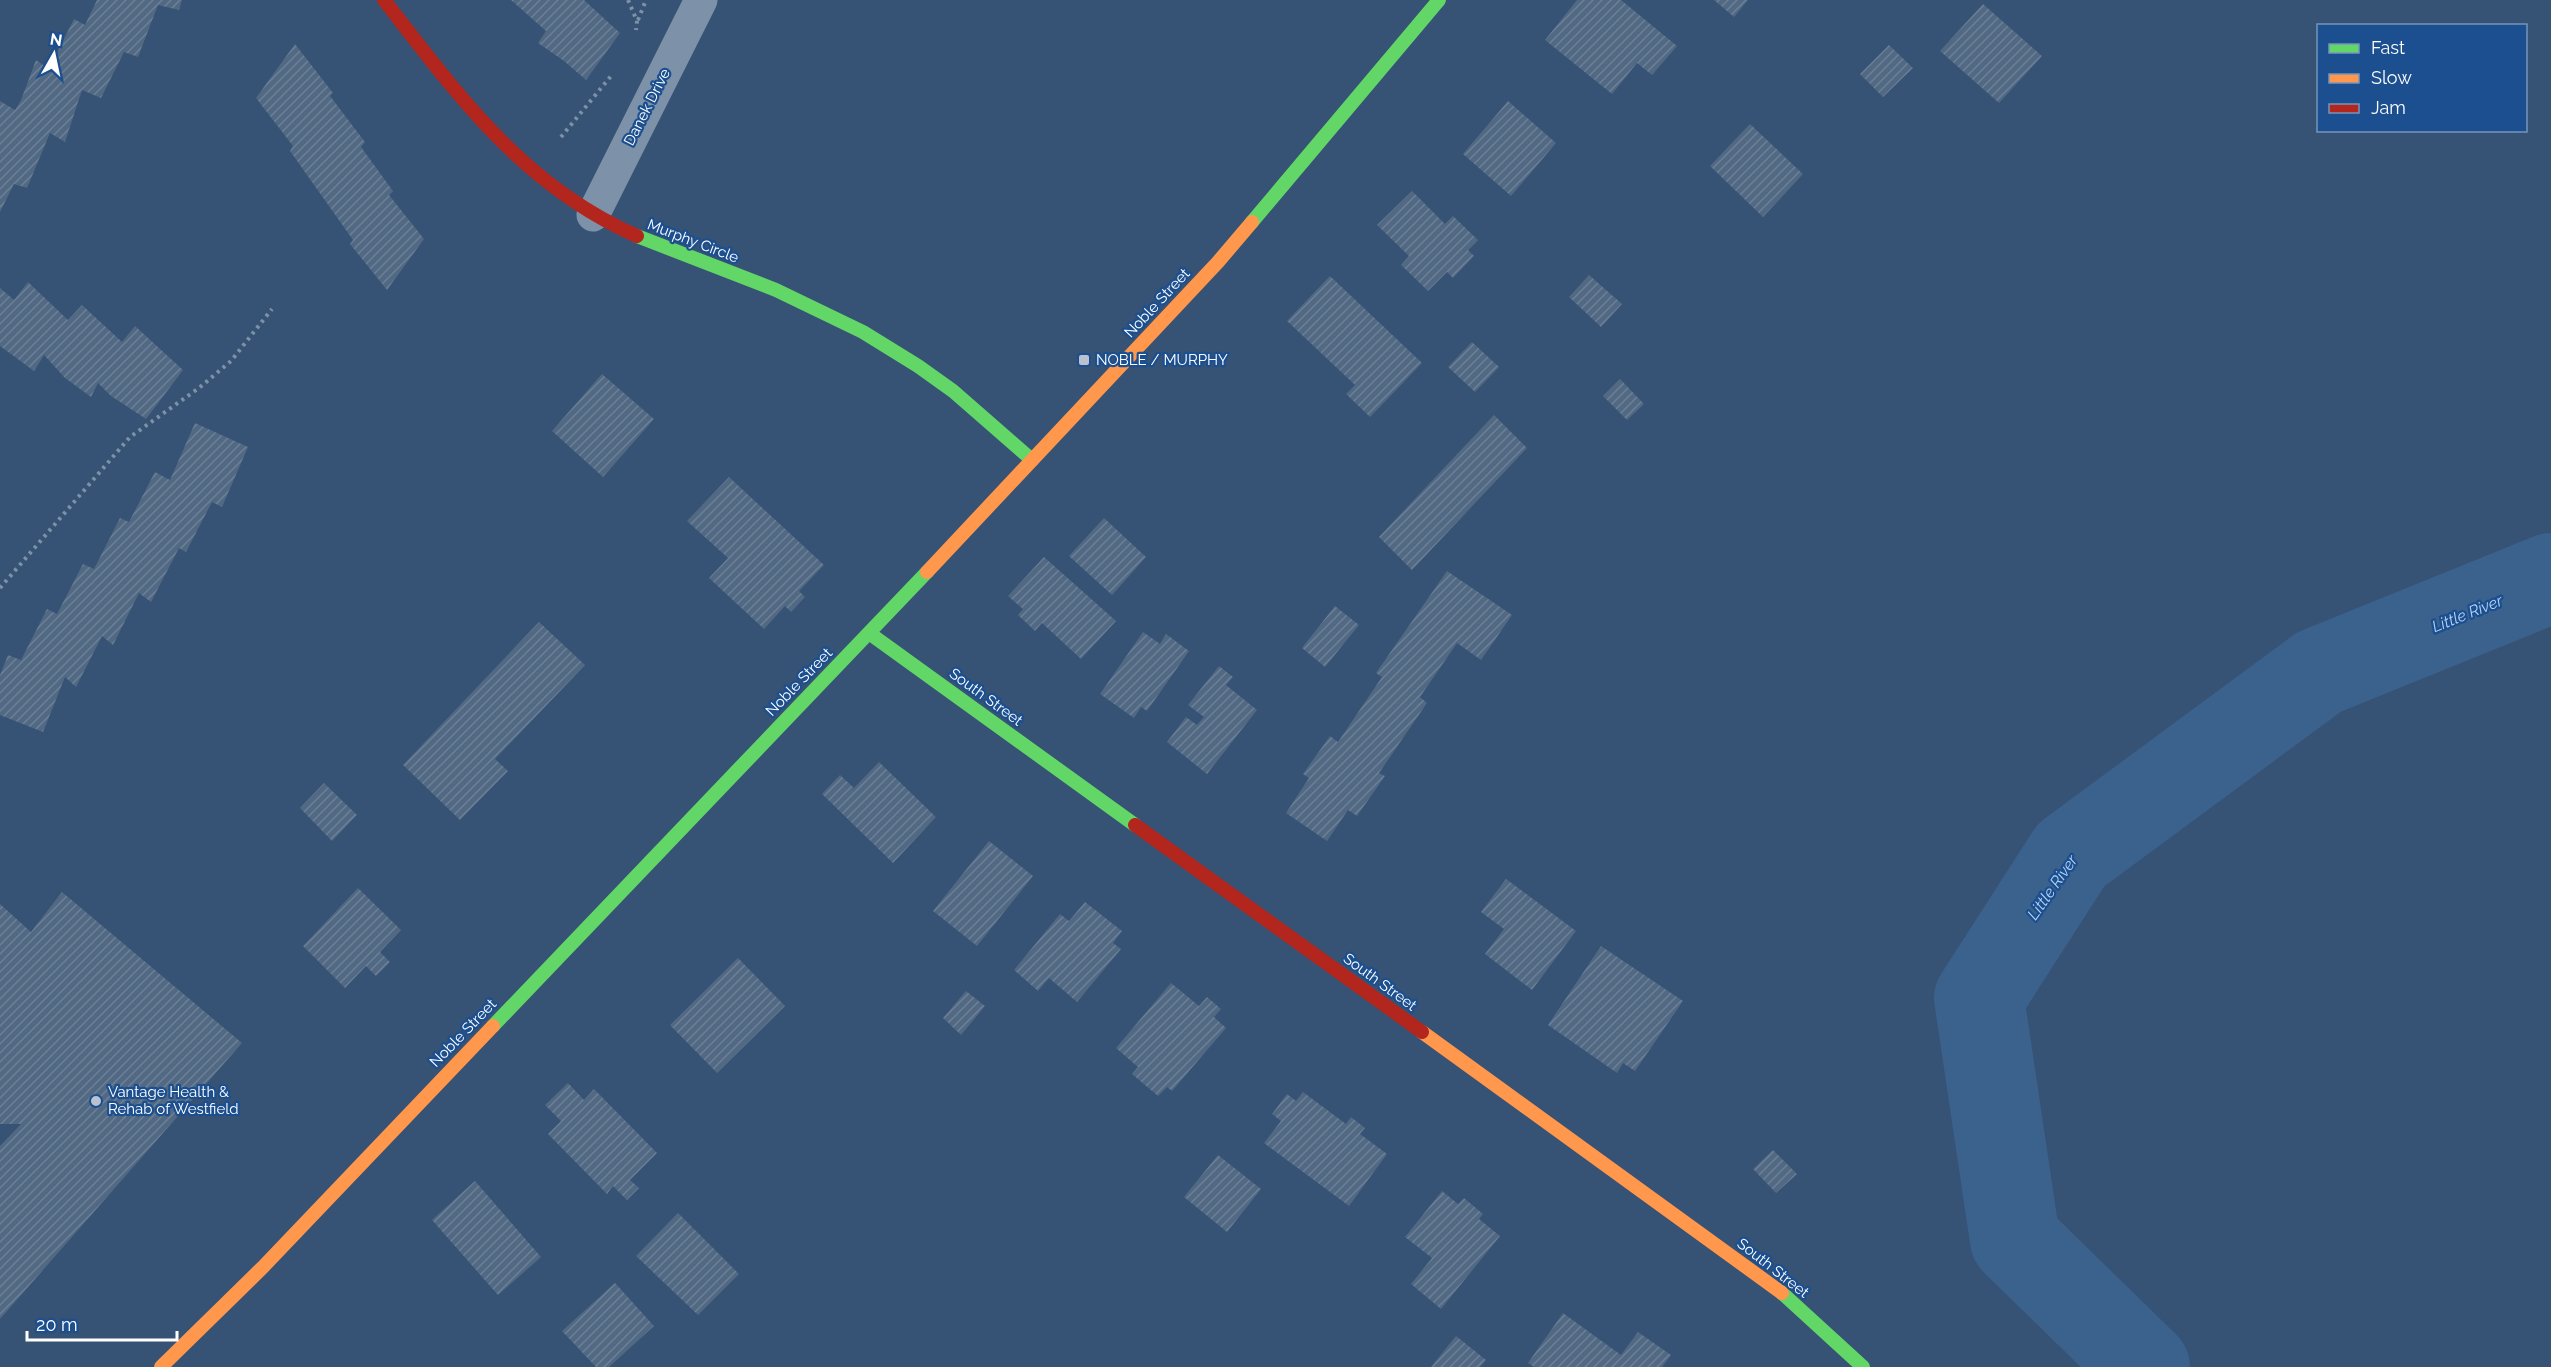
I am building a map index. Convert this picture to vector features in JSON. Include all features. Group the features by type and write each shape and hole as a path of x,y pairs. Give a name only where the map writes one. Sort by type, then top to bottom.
{"street":[{"name":"Murphy Circle","path":"384,0 450,85 490,130 538,177 593,215 653,244 804,302 877,340 953,392 1032,460"},
{"name":"Danek Drive","path":"593,215 700,0"},
{"name":"Noble Street","path":"161,1367 264,1267 869,633 1218,262 1439,0"},
{"name":"South Street","path":"869,633 1775,1287 1863,1367"}],"path":[{"path":"628,0 637,21"},
{"path":"634,40 637,21 646,0"},
{"path":"561,137 615,72"},
{"path":"0,588 130,436 199,388 231,362 272,309"}],"building":[{"path":"97,0 182,0 179,10 158,5 138,57 124,52 101,98 82,90 65,142 50,133 27,188 14,184 0,212 0,101 15,110 36,60 49,69 74,19 85,25"},
{"path":"511,0 584,0 620,33 586,80 538,43 546,31"},
{"path":"1577,0 1621,0 1677,46 1652,75 1637,63 1612,94 1545,40"},
{"path":"1714,0 1748,0 1734,17"},
{"path":"1983,4 2042,56 1999,103 1940,51"},
{"path":"295,44 333,93 330,96 365,142 361,147 393,191 389,195 424,239 387,290 350,244 353,240 290,151 293,146 256,98"},
{"path":"1889,45 1913,68 1883,97 1860,74"},
{"path":"1508,101 1556,143 1511,196 1463,154"},
{"path":"1750,124 1803,174 1763,217 1710,166"},
{"path":"1412,191 1445,224 1453,216 1478,240 1468,250 1474,256 1453,278 1447,272 1428,291 1401,265 1409,256 1377,225"},
{"path":"1589,275 1622,304 1601,327 1569,297"},
{"path":"1330,276 1422,363 1370,417 1346,394 1355,385 1287,321"},
{"path":"28,282 68,320 82,305 122,342 135,326 183,370 146,419 111,396 98,383 91,397 65,378 44,355 34,371 0,346 0,288 14,300"},
{"path":"1472,342 1499,367 1475,392 1448,367"},
{"path":"602,374 654,419 603,477 552,431"},
{"path":"1620,379 1644,404 1627,420 1603,396"},
{"path":"1494,415 1527,448 1412,570 1379,537"},
{"path":"195,423 248,447 222,507 212,502 186,552 179,548 151,602 139,593 113,645 102,636 76,687 65,677 43,732 0,715 0,675 8,655 21,660 47,609 57,614 83,564 94,569 120,518 129,522 155,472 170,480"},
{"path":"729,477 824,565 799,591 805,597 791,612 785,606 764,629 709,578 728,558 687,521"},
{"path":"1104,518 1146,557 1112,595 1069,556"},
{"path":"1044,557 1116,621 1081,659 1042,623 1035,631 1018,615 1023,609 1008,596"},
{"path":"1447,571 1512,615 1481,660 1457,643 1420,697 1427,703 1379,773 1385,776 1357,816 1348,810 1327,841 1286,813 1309,778 1303,774 1330,736 1338,742 1382,677 1376,673"},
{"path":"1335,606 1359,625 1325,667 1302,648"},
{"path":"539,622 585,665 495,759 508,771 460,820 403,765"},
{"path":"1143,632 1160,644 1166,634 1189,651 1147,711 1141,707 1134,718 1100,694"},
{"path":"1219,666 1233,677 1226,685 1257,710 1207,774 1167,742 1186,717 1197,725 1204,717 1188,705"},
{"path":"879,762 936,817 893,863 822,794 840,775 854,788"},
{"path":"324,783 357,815 332,841 300,808"},
{"path":"989,841 1033,876 977,946 933,911"},
{"path":"1506,879 1576,931 1532,990 1485,954 1504,929 1481,912"},
{"path":"358,888 401,930 380,952 390,962 376,976 366,966 345,988 303,946"},
{"name":"Vantage Health & Rehab of Westfield","path":"62,892 242,1043 0,1319 0,1146 21,1124 0,1124 0,904 31,932"},
{"path":"1085,902 1122,931 1113,943 1121,949 1077,1002 1049,978 1038,991 1014,970 1060,914 1069,921"},
{"path":"1601,946 1683,1001 1635,1071 1623,1063 1617,1073 1548,1025"},
{"path":"738,958 785,1006 717,1073 670,1025"},
{"path":"1171,983 1199,1006 1207,997 1221,1009 1214,1017 1226,1028 1172,1091 1167,1087 1158,1096 1132,1074 1138,1067 1116,1048"},
{"path":"966,991 985,1006 961,1035 943,1018"},
{"path":"568,1083 584,1100 594,1089 657,1153 630,1180 639,1188 627,1200 613,1186 607,1194 548,1134 561,1121 545,1105"},
{"path":"1303,1092 1346,1124 1351,1117 1365,1128 1360,1134 1387,1154 1349,1206 1264,1143 1281,1121 1272,1114 1287,1094 1296,1101"},
{"path":"1773,1150 1797,1174 1776,1193 1753,1169"},
{"path":"1218,1155 1261,1189 1227,1232 1184,1197"},
{"path":"475,1181 541,1257 498,1295 432,1220"},
{"path":"1442,1191 1458,1204 1464,1198 1483,1214 1479,1219 1500,1236 1441,1309 1411,1284 1432,1258 1405,1237"},
{"path":"678,1213 739,1274 698,1315 636,1256"},
{"path":"615,1283 654,1326 609,1367 596,1367 562,1331"},
{"path":"1563,1313 1621,1355 1638,1332 1671,1355 1662,1367 1534,1367 1528,1363"},
{"path":"1456,1336 1486,1360 1480,1367 1431,1367"}],"waterway":[{"name":"Little River","path":"2145,1367 2015,1240 1979,998 2071,855 2319,672 2551,578"}],"traffic: fast":[{"path":"1252,222 1439,0"},
{"path":"637,236 776,290 863,332 953,391 1032,460"},
{"path":"493,1026 927,572"},
{"path":"869,633 1135,825"},
{"path":"1782,1293 1863,1367"}],"traffic: slow":[{"path":"927,572 1218,262 1252,222"},
{"path":"161,1367 263,1267 493,1026"},
{"path":"1422,1032 1782,1293"}],"traffic: jam":[{"path":"384,0 467,103 526,164 560,191 596,215 637,236"},
{"path":"1135,825 1422,1032"}],"place":[{"name":"NOBLE / MURPHY","path":"1084,360"},
{"name":"Vantage Health & Rehab of Westfield","path":"96,1101"}]}
